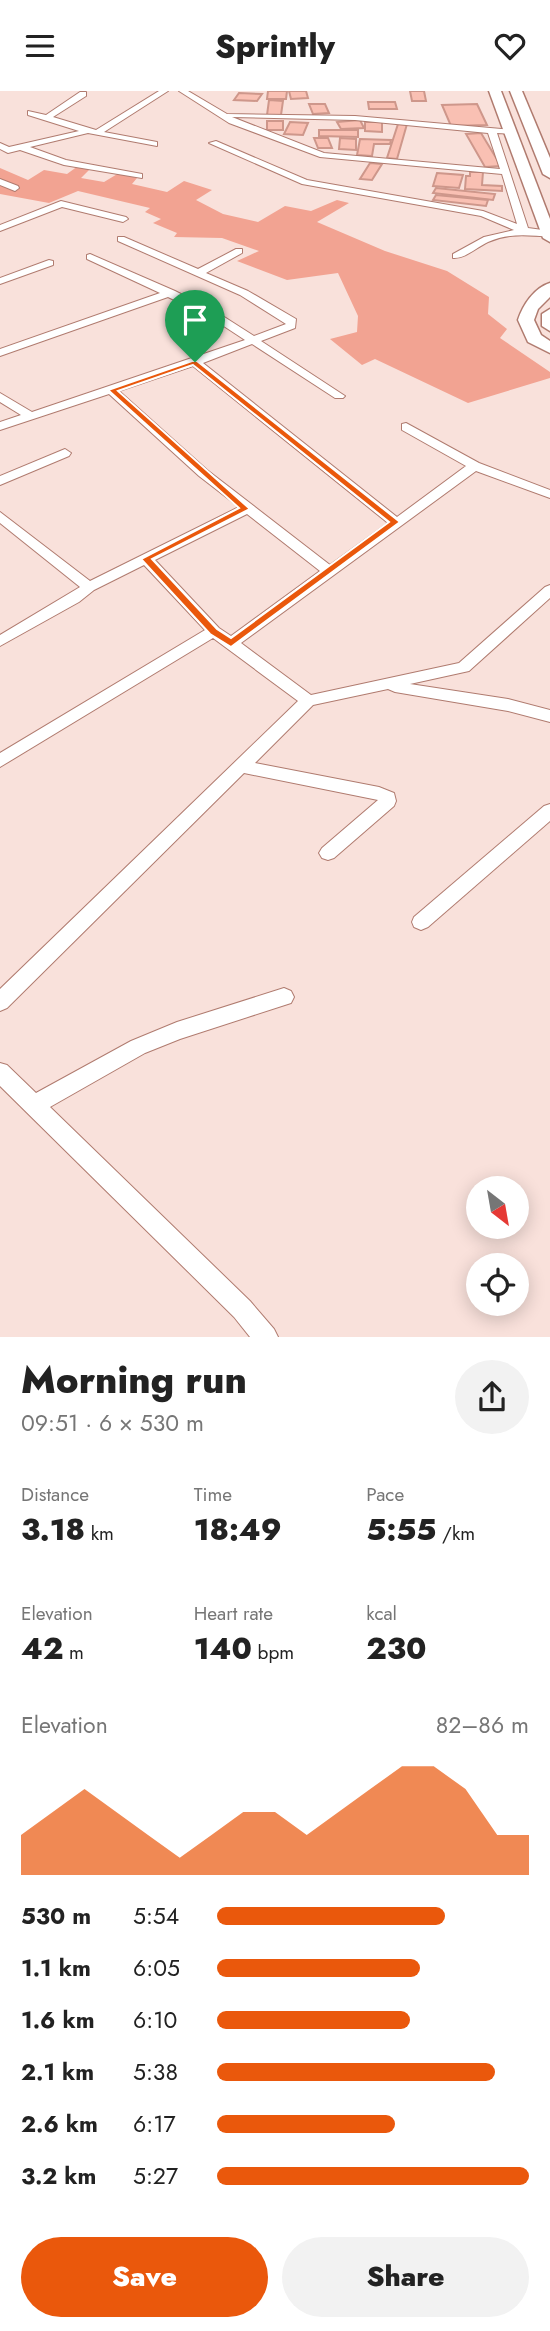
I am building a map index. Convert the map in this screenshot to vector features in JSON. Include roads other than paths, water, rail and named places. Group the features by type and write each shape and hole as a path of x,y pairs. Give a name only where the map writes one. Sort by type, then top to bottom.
{"main road":[{"path":"495,91 549,236"},
{"path":"516,91 550,174"},
{"path":"550,288 530,307 526,320 534,338 550,348"},
{"path":"550,314 550,326"}],"street":[{"path":"100,131 164,91"},
{"path":"183,91 232,121 323,155 507,171"},
{"path":"47,118 83,94"},
{"path":"32,113 88,131"},
{"path":"222,114 355,118 510,132"},
{"path":"0,146 8,150 88,131 100,131 154,145"},
{"path":"492,131 524,230"},
{"path":"213,143 305,182 482,214 549,236"},
{"path":"20,147 65,162 139,176"},
{"path":"0,182 15,188"},
{"path":"0,228 58,204 93,209 123,219"},
{"path":"456,256 487,239 524,230"},
{"path":"0,426 195,362 291,326 292,321 244,293 121,239"},
{"path":"198,273 239,251"},
{"path":"90,257 171,293 254,341 339,396"},
{"path":"0,281 49,263"},
{"path":"0,353 171,293"},
{"path":"195,362 395,522"},
{"path":"112,390 246,509 330,572"},
{"path":"0,397 31,416"},
{"path":"406,427 475,466 550,494"},
{"path":"0,481 65,453"},
{"path":"231,643 475,466"},
{"path":"0,641 74,599 89,587 246,509"},
{"path":"0,516 89,587"},
{"path":"146,559 214,631 307,701"},
{"path":"0,1003 243,767 307,701 464,667 550,590"},
{"path":"0,761 214,631"},
{"path":"382,685 508,705 550,716"},
{"path":"243,767 384,795 388,801 328,853"},
{"path":"421,922 550,811"},
{"path":"34,1105 138,1047 177,1031 284,997"},
{"path":"0,1072 242,1310 266,1337"}]}
